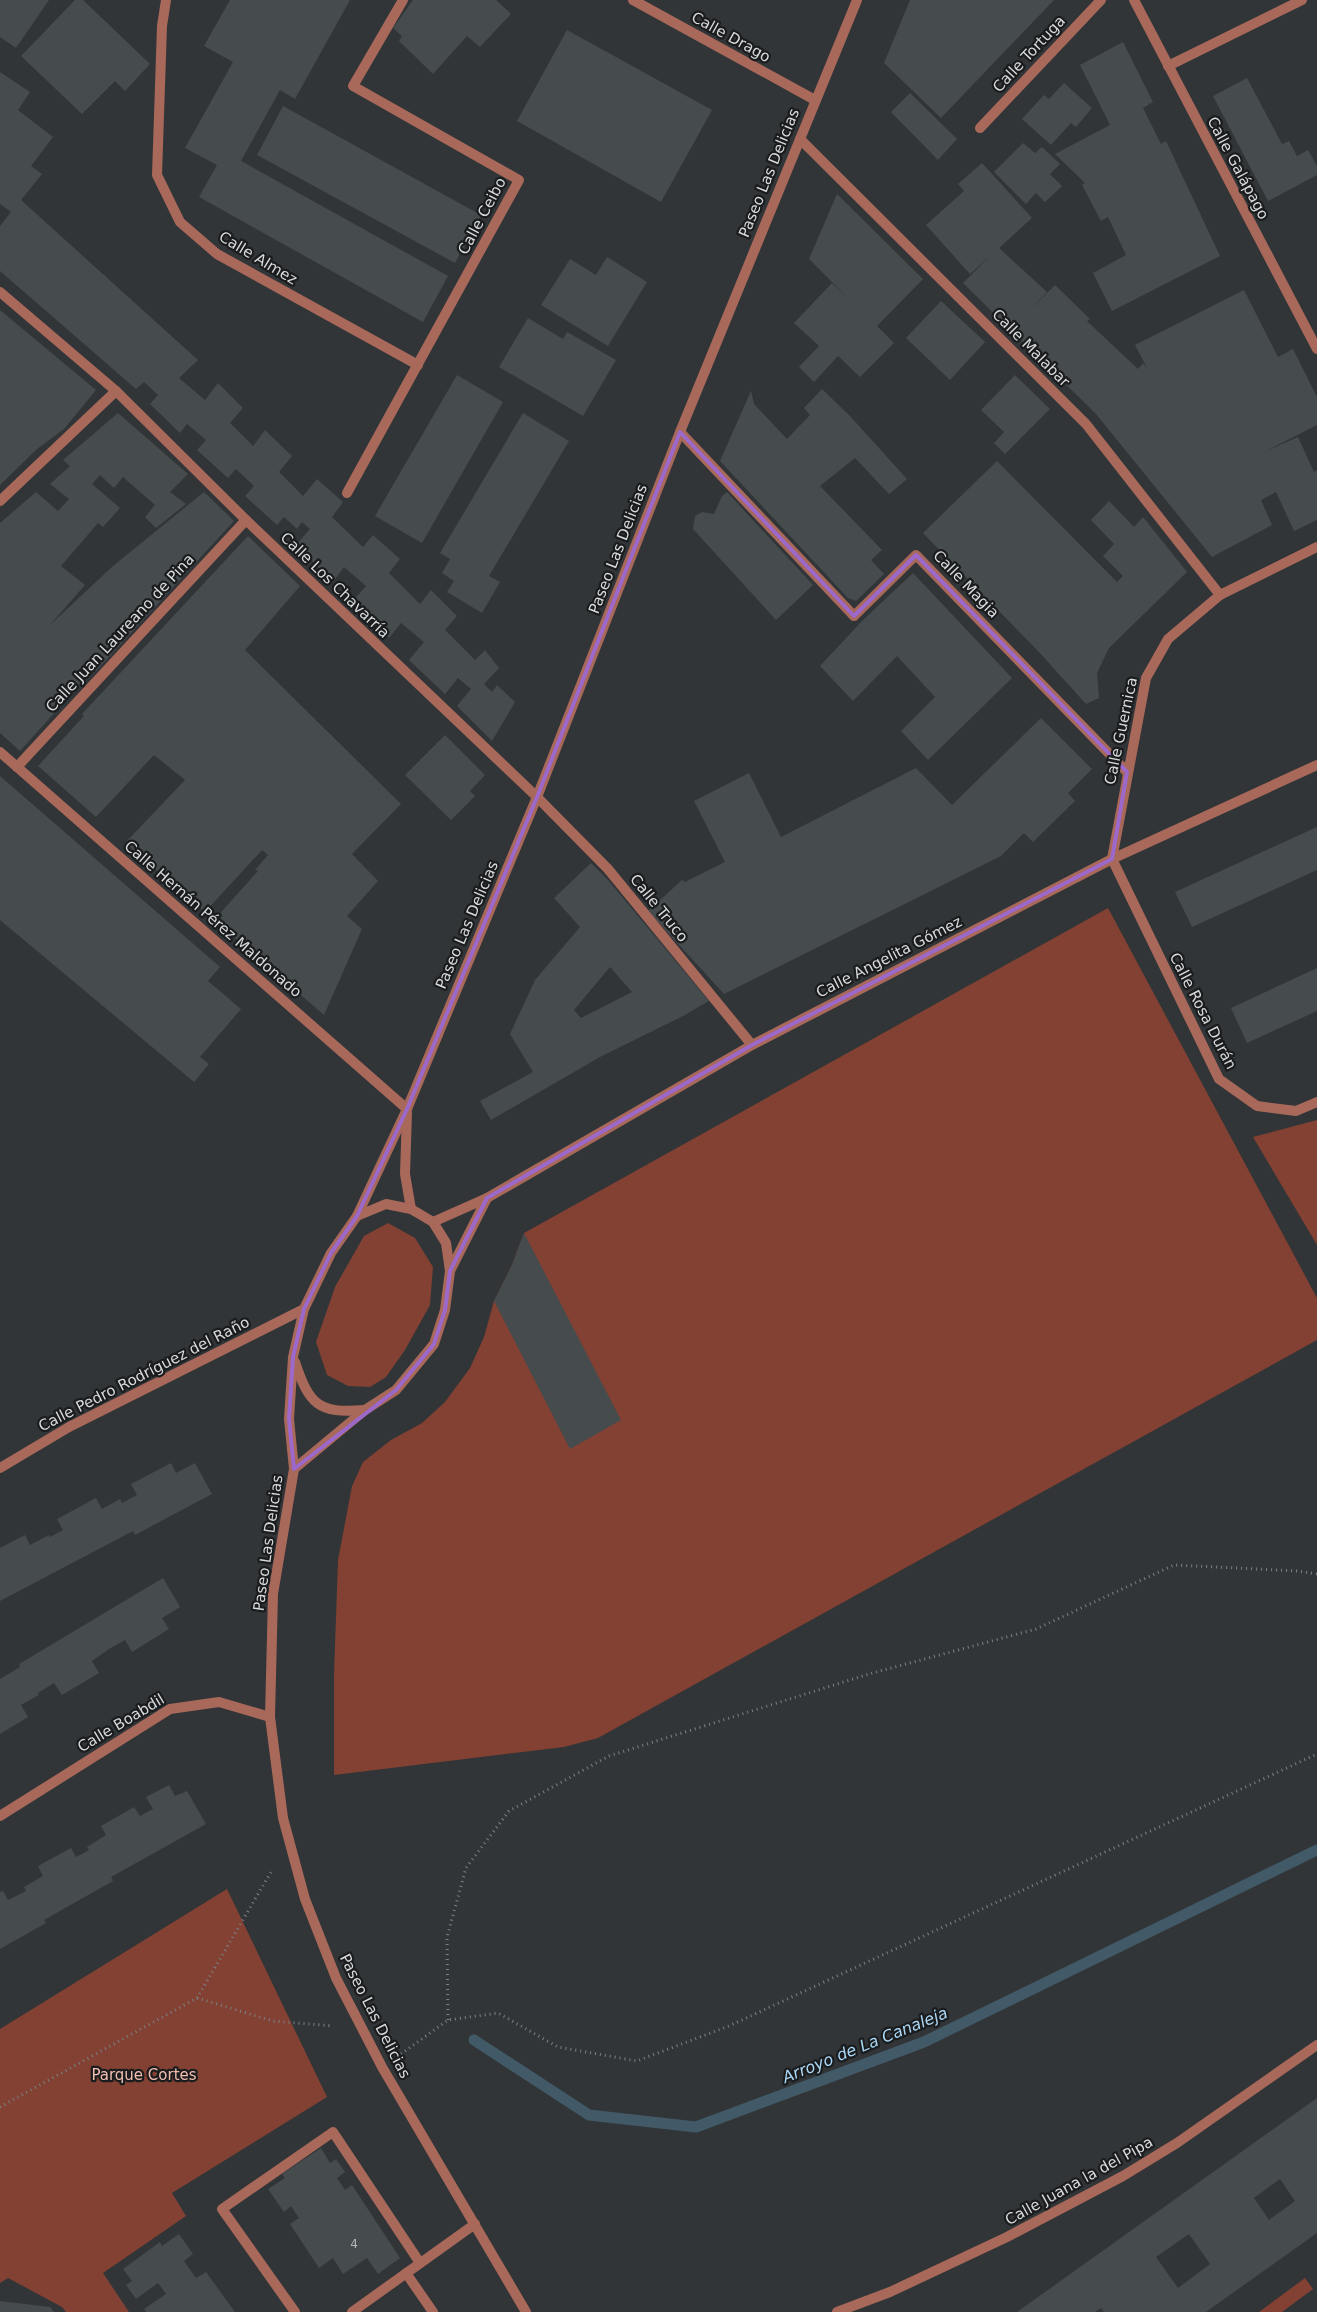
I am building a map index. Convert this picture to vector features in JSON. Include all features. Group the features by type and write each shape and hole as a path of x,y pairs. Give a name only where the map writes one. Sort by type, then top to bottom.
{"street":[{"name":"Calle Almez","path":"166,0 162,26 157,175 180,222 217,254 418,365"},
{"name":"Calle Ceibo","path":"347,493 519,180 353,86 403,0"},
{"name":"Calle Drago","path":"632,0 815,100"},
{"name":"Paseo Las Delicias","path":"526,2312 361,2028 336,1978 322,1943 306,1900 290,1841 275,1768 270,1717 274,1594 294,1469 288,1419 293,1357 304,1310 331,1254 357,1216 407,1109 536,797 680,432 857,0"},
{"name":"Calle Tortuga","path":"980,128 1101,0"},
{"name":"Calle Galápago","path":"1134,0 1317,349"},
{"path":"1168,66 1302,0"},
{"name":"Calle Malabar","path":"800,139 1086,424 1220,595"},
{"name":"Calle Los Chavarría","path":"0,292 116,391 246,520 536,797"},
{"path":"0,501 116,391"},
{"name":"Calle Magia","path":"680,432 854,616 916,555 1127,772"},
{"name":"Calle Juan Laureano de Pina","path":"17,767 246,520"},
{"name":"Calle Guernica","path":"1112,859 1146,678 1168,639 1220,595 1317,547"},
{"name":"Calle Hernán Pérez Maldonado","path":"0,752 407,1109"},
{"name":"Calle Angelita Gómez","path":"433,1222 487,1198 752,1045 1112,859 1317,765"},
{"name":"Calle Truco","path":"536,797 608,869 752,1045"},
{"name":"Calle Rosa Durán","path":"1112,859 1219,1079 1257,1106 1296,1111 1317,1102"},
{"name":"Paseo Las Delicias","path":"407,1109 405,1174 411,1209"},
{"path":"450,1271 487,1198"},
{"path":"357,1216 386,1204 411,1209 433,1222 446,1243 450,1271"},
{"name":"Paseo Las Delicias","path":"294,1469 365,1410 396,1390 434,1344 445,1310 450,1271"},
{"name":"Calle Pedro Rodríguez del Raño","path":"0,1468 69,1427 304,1310"},
{"path":"293,1357 304,1390 322,1407 339,1412 365,1410"},
{"name":"Calle Boabdil","path":"0,1816 170,1709 219,1702 270,1717"},
{"name":"Calle Juana la del Pipa","path":"837,2312 890,2292 1007,2237 1123,2176 1177,2143 1317,2045"},
{"path":"295,2312 222,2209 333,2132 420,2263"},
{"path":"352,2312 475,2224"},
{"path":"406,2273 433,2312"}],"path":[{"path":"448,2020 447,1937 466,1868 509,1812 608,1756 869,1674 1036,1628 1174,1565 1317,1574"},
{"path":"382,2067 448,2020 498,2013 558,2047 637,2061 729,2026 1317,1754"},
{"path":"0,2107 197,1998 290,1841"},
{"path":"197,1998 273,2021 361,2028"}],"highlighted area":[{"path":"680,432 854,616 916,555 1127,772 1112,859 752,1045 487,1198 450,1271 445,1310 434,1344 396,1390 294,1469 289,1419 293,1357 304,1309 331,1253 357,1216 407,1109 537,797"}],"green space":[{"path":"1108,908 1317,1298 1317,1340 598,1738 564,1747 334,1775 334,1674 338,1560 352,1486 363,1462 391,1440 422,1423 445,1402 470,1368 484,1337 494,1301 512,1265 524,1233"},
{"path":"1317,1120 1317,1245 1253,1137"},
{"path":"388,1223 415,1238 433,1267 430,1305 405,1350 386,1377 370,1387 348,1386 327,1375 316,1342 335,1287 364,1236"},
{"name":"Parque Cortes","path":"227,1889 327,2097 172,2193 186,2216 103,2273 129,2312 66,2312 62,2307 8,2278 0,2283 0,2029"},
{"path":"1305,2278 1313,2289 1282,2312 1259,2312"}],"building":[{"path":"0,0 49,0 16,48 0,37"},
{"path":"75,0 83,0 150,64 125,91 115,81 82,114 21,56"},
{"path":"230,0 350,0 295,99 280,90 241,161 448,276 423,322 199,197 217,165 185,148 233,62 204,46"},
{"path":"413,0 496,0 511,14 480,47 467,36 433,74 399,41 402,36 393,28"},
{"path":"910,0 1054,0 941,118 884,63"},
{"path":"567,30 712,110 661,202 517,121"},
{"path":"1123,42 1153,102 1143,108 1161,144 1166,141 1220,256 1112,311 1093,273 1126,255 1108,217 1101,221 1082,185 1085,183 1055,154 1110,125 1080,65"},
{"path":"0,72 30,92 18,110 53,137 31,166 42,174 21,200 198,360 179,378 205,400 218,383 243,408 230,423 253,446 265,430 292,456 279,472 303,496 317,479 343,502 332,517 363,547 373,535 400,559 389,573 420,604 431,590 457,616 445,630 475,660 485,650 499,668 484,684 492,692 497,685 515,702 492,741 457,706 471,689 458,678 445,694 409,660 424,642 401,623 389,638 352,602 366,586 344,567 333,582 296,545 310,529 302,522 297,529 284,517 277,525 245,496 254,486 236,469 228,478 197,450 206,440 187,424 180,433 150,404 158,395 144,382 136,389 0,271 0,226 11,212 0,204"},
{"path":"1247,78 1282,144 1289,141 1297,156 1308,150 1317,166 1317,175 1268,201 1213,96"},
{"path":"1064,83 1092,108 1076,127 1071,123 1051,145 1022,119 1044,95 1049,99"},
{"path":"910,93 957,139 938,160 891,112"},
{"path":"283,106 481,215 455,263 257,155"},
{"path":"1023,143 1035,153 1042,147 1060,164 1050,174 1062,186 1045,202 1036,193 1026,204 994,172"},
{"path":"982,163 1032,218 999,248 1047,292 1030,310 1055,285 1090,319 1087,321 1138,369 1143,363 1148,370 1135,345 1244,290 1278,357 1293,349 1317,397 1317,425 1266,451 1298,437 1314,472 1317,470 1317,520 1294,531 1276,492 1261,500 1272,525 1212,557 1096,414 963,283 989,257 970,274 926,225 964,191 958,184"},
{"path":"837,194 923,279 877,326 894,343 860,377 838,356 814,382 799,367 819,346 794,323 832,283 850,300 809,259"},
{"path":"607,257 647,282 608,346 541,305 570,259 596,275"},
{"path":"941,301 985,342 950,380 906,338"},
{"path":"0,310 96,390 64,429 37,449 0,485"},
{"path":"528,318 563,339 567,332 616,360 583,416 499,367"},
{"path":"457,375 503,402 422,543 375,516"},
{"path":"1015,375 1050,409 1005,454 994,443 1004,432 981,410"},
{"path":"822,389 850,416 907,479 889,494 855,458 820,486 882,550 871,560 884,574 856,601 848,598 720,461 751,391 754,404 787,439 810,415 804,408"},
{"path":"118,413 188,474 170,492 186,504 156,528 145,517 155,505 123,477 114,488 100,475 92,484 120,508 103,527 98,523 61,566 85,585 50,625 113,566 204,492 234,521 96,671 94,669 20,751 0,733 0,523 36,492 58,511 69,499 50,484 70,466 63,460"},
{"path":"523,413 569,441 489,576 500,582 482,613 447,592 454,581 442,573 450,559 440,553"},
{"path":"997,461 1117,582 1123,576 1103,556 1114,544 1091,520 1109,501 1134,527 1143,517 1187,572 1109,648 1097,673 1099,698 1086,704 1038,651 923,533"},
{"path":"727,492 813,585 776,620 693,529 695,516 702,512 714,514 722,496"},
{"path":"248,536 300,586 245,650 401,804 352,854 378,881 347,916 362,929 324,1015 214,920 258,871 255,870 268,855 262,850 205,912 125,843 185,780 154,755 96,817 38,766 84,716 82,714"},
{"path":"913,573 1012,678 928,760 901,731 935,697 897,656 853,701 820,666 863,620"},
{"path":"1041,718 1092,769 1068,793 1075,801 1033,842 1024,833 1001,856 724,994 648,911 682,880 685,882 725,862 694,801 749,773 781,837 916,768 952,805"},
{"path":"445,735 485,775 470,791 475,796 451,820 405,775"},
{"path":"0,776 220,967 208,981 241,1009 200,1057 209,1064 194,1082 0,920"},
{"path":"1317,827 1317,870 1192,927 1175,892"},
{"path":"591,863 608,880 709,1001 600,1057 491,1120 480,1101 533,1072 510,1034 535,980 580,927 554,898","holes":["610,967 632,992 581,1018 574,1010"]},
{"path":"1317,968 1317,1011 1247,1043 1231,1008"},
{"path":"524,1233 621,1420 570,1449 494,1301 512,1265"},
{"path":"171,1463 176,1473 195,1463 212,1494 135,1535 133,1531 0,1601 0,1548 25,1535 30,1545 49,1535 50,1537 63,1530 57,1519 96,1498 102,1509 120,1499 122,1503 137,1495 131,1484"},
{"path":"163,1578 180,1607 162,1618 169,1629 132,1652 125,1640 109,1649 92,1661 99,1673 62,1695 54,1683 38,1693 39,1695 21,1705 28,1717 0,1734 0,1679 20,1667 19,1664"},
{"path":"169,1785 175,1796 187,1791 206,1824 111,1877 113,1881 44,1920 46,1923 0,1949 0,1892 3,1891 8,1900 26,1891 24,1887 43,1876 38,1866 71,1848 76,1857 89,1850 87,1847 106,1835 101,1826 134,1807 140,1816 153,1809 146,1797"},
{"path":"1317,2098 1317,2233 1206,2312 1104,2312 1101,2308 1095,2312 1017,2312","holes":["1280,2179 1295,2201 1269,2220 1254,2198","1189,2234 1210,2264 1178,2288 1156,2257"]},
{"path":"321,2148 330,2163 336,2159 345,2172 337,2178 345,2190 352,2185 400,2258 378,2274 367,2258 343,2274 333,2258 319,2268 290,2224 299,2218 291,2206 284,2212 268,2189 285,2178 282,2174"},
{"path":"179,2234 193,2254 184,2261 196,2278 206,2272 235,2312 146,2312 144,2309 166,2294 158,2283 136,2299 126,2285 132,2281 123,2269 160,2242 162,2246"},
{"path":"0,2301 50,2307 54,2312 0,2312"}],"waterway":[{"name":"Arroyo de La Canaleja","path":"474,2040 589,2115 696,2127 924,2042 1317,1850"}]}
